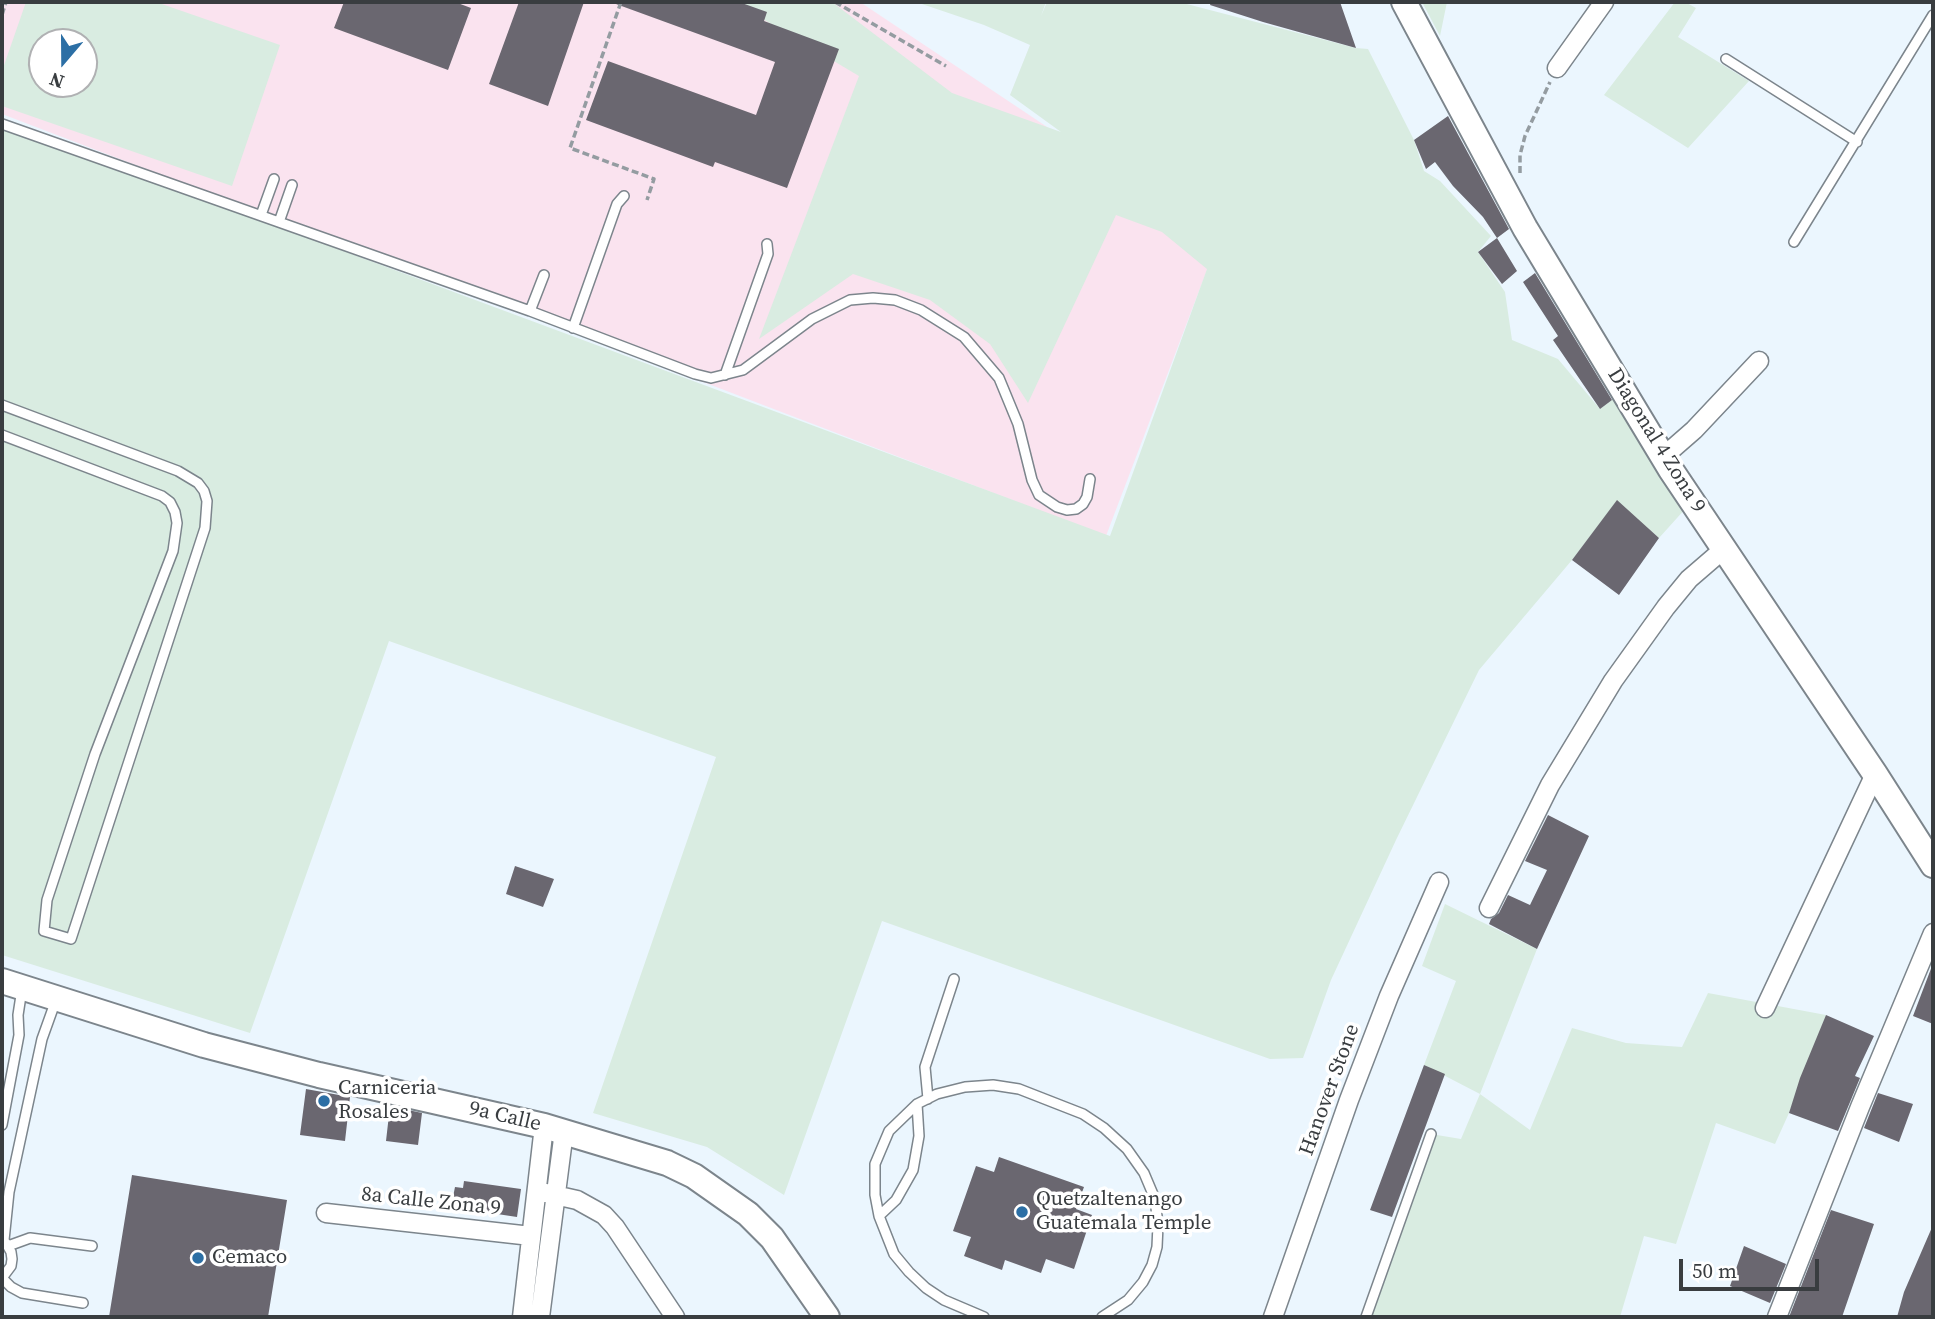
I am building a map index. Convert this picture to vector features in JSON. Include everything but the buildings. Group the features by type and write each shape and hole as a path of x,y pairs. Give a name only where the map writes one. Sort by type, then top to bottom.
{"main road":[{"name":"Diagonal 4 Zona 9","path":"1404,2 1525,228 1663,457 1933,865"},
{"name":"9a Calle","path":"12,984 204,1045 554,1128 667,1163 723,1194 748,1214 772,1238 827,1317"}],"street":[{"path":"1557,68 1604,2"},
{"path":"1663,457 1694,430 1759,361"},
{"path":"1489,908 1550,785 1613,681 1689,579 1725,548"},
{"path":"1765,1008 1875,774"},
{"name":"Hanover Stone","path":"1273,1317 1349,1100 1389,996 1439,882"},
{"path":"1777,1317 1860,1107 1933,933"},
{"path":"522,1317 537,1191 554,1128"},
{"path":"540,1317 555,1194 554,1128"},
{"path":"537,1191 585,1203 604,1215 615,1227 675,1317"},
{"name":"8a Calle Zona 9","path":"326,1213 531,1236"}],"lane":[{"path":"1794,242 1933,15"},
{"path":"1726,59 1857,142"},
{"path":"2,124 711,378 743,370 812,319 850,300 895,300 921,310 964,337 999,378 1018,424 1032,480 1039,495 1057,507 1076,509 1087,497 1090,479"},
{"path":"261,215 274,179"},
{"path":"279,222 292,185"},
{"path":"573,328 617,204 624,196"},
{"path":"725,375 768,254 767,244"},
{"path":"530,312 544,275"},
{"path":"2,405 178,471 198,483 204,491 206,501 205,528 71,939 44,931 47,900 96,754 173,551 177,523 170,502 162,496 2,435"},
{"path":"928,1098 925,1067 954,979"},
{"path":"2,1125 19,1035 12,984"},
{"path":"57,998 42,1039 9,1192 5,1241 12,1252 11,1266 2,1278 22,1293 83,1303"},
{"path":"981,1317 944,1300 908,1272 894,1254 879,1216 874,1178 878,1153 889,1131 917,1104 937,1094 965,1087 993,1085 1019,1089 1083,1114 1104,1128 1127,1149 1144,1173 1155,1199 1158,1225 1153,1265 1128,1300 1102,1317"},
{"path":"879,1216 896,1200 913,1170 919,1136 917,1104"},
{"path":"1366,1317 1431,1134"},
{"path":"5,1241 30,1238 92,1247"}],"path":[{"path":"2,15 6,2"},
{"path":"621,2 570,148 654,179 647,200"},
{"path":"835,2 946,66"},
{"path":"1520,178 1520,155 1525,136 1557,68"}],"shaded area":[{"path":"2,2 860,2 1218,241 1106,536 2,114"}],"green space":[{"path":"26,2 156,2 280,45 232,186 2,106 2,71"},
{"path":"734,2 832,2 952,93 1061,132 1010,95 1030,45 984,25 916,2 1046,2 1041,16 1047,2 1179,2 1368,49 1414,140 1424,171 1440,181 1491,236 1478,252 1505,292 1512,340 1558,359 1600,409 1617,396 1686,508 1659,538 1617,501 1572,560 1479,670 1331,980 1303,1058 1270,1059 882,921 784,1195 707,1147 593,1113 716,757 389,641 250,1033 2,955 2,124 1110,536 1207,269 1162,232 1116,215 1028,403 990,344 930,300 853,274 759,339 859,76"},
{"path":"1422,2 1447,2 1440,36"},
{"path":"1675,2 1685,2 1696,8 1678,37 1749,81 1688,148 1604,95"},
{"path":"1445,904 1537,949 1480,1094 1424,1065 1456,981 1422,966"},
{"path":"1708,993 1826,1015 1775,1144 1716,1123 1676,1244 1644,1236 1620,1317 1366,1317 1431,1134 1461,1139 1480,1094 1530,1130 1572,1028 1626,1043 1682,1047"}],"place":[{"name":"Carniceria Rosales","path":"324,1101"},
{"name":"Quetzaltenango Guatemala Temple","path":"1022,1212"},
{"name":"Cemaco","path":"198,1258"}]}
